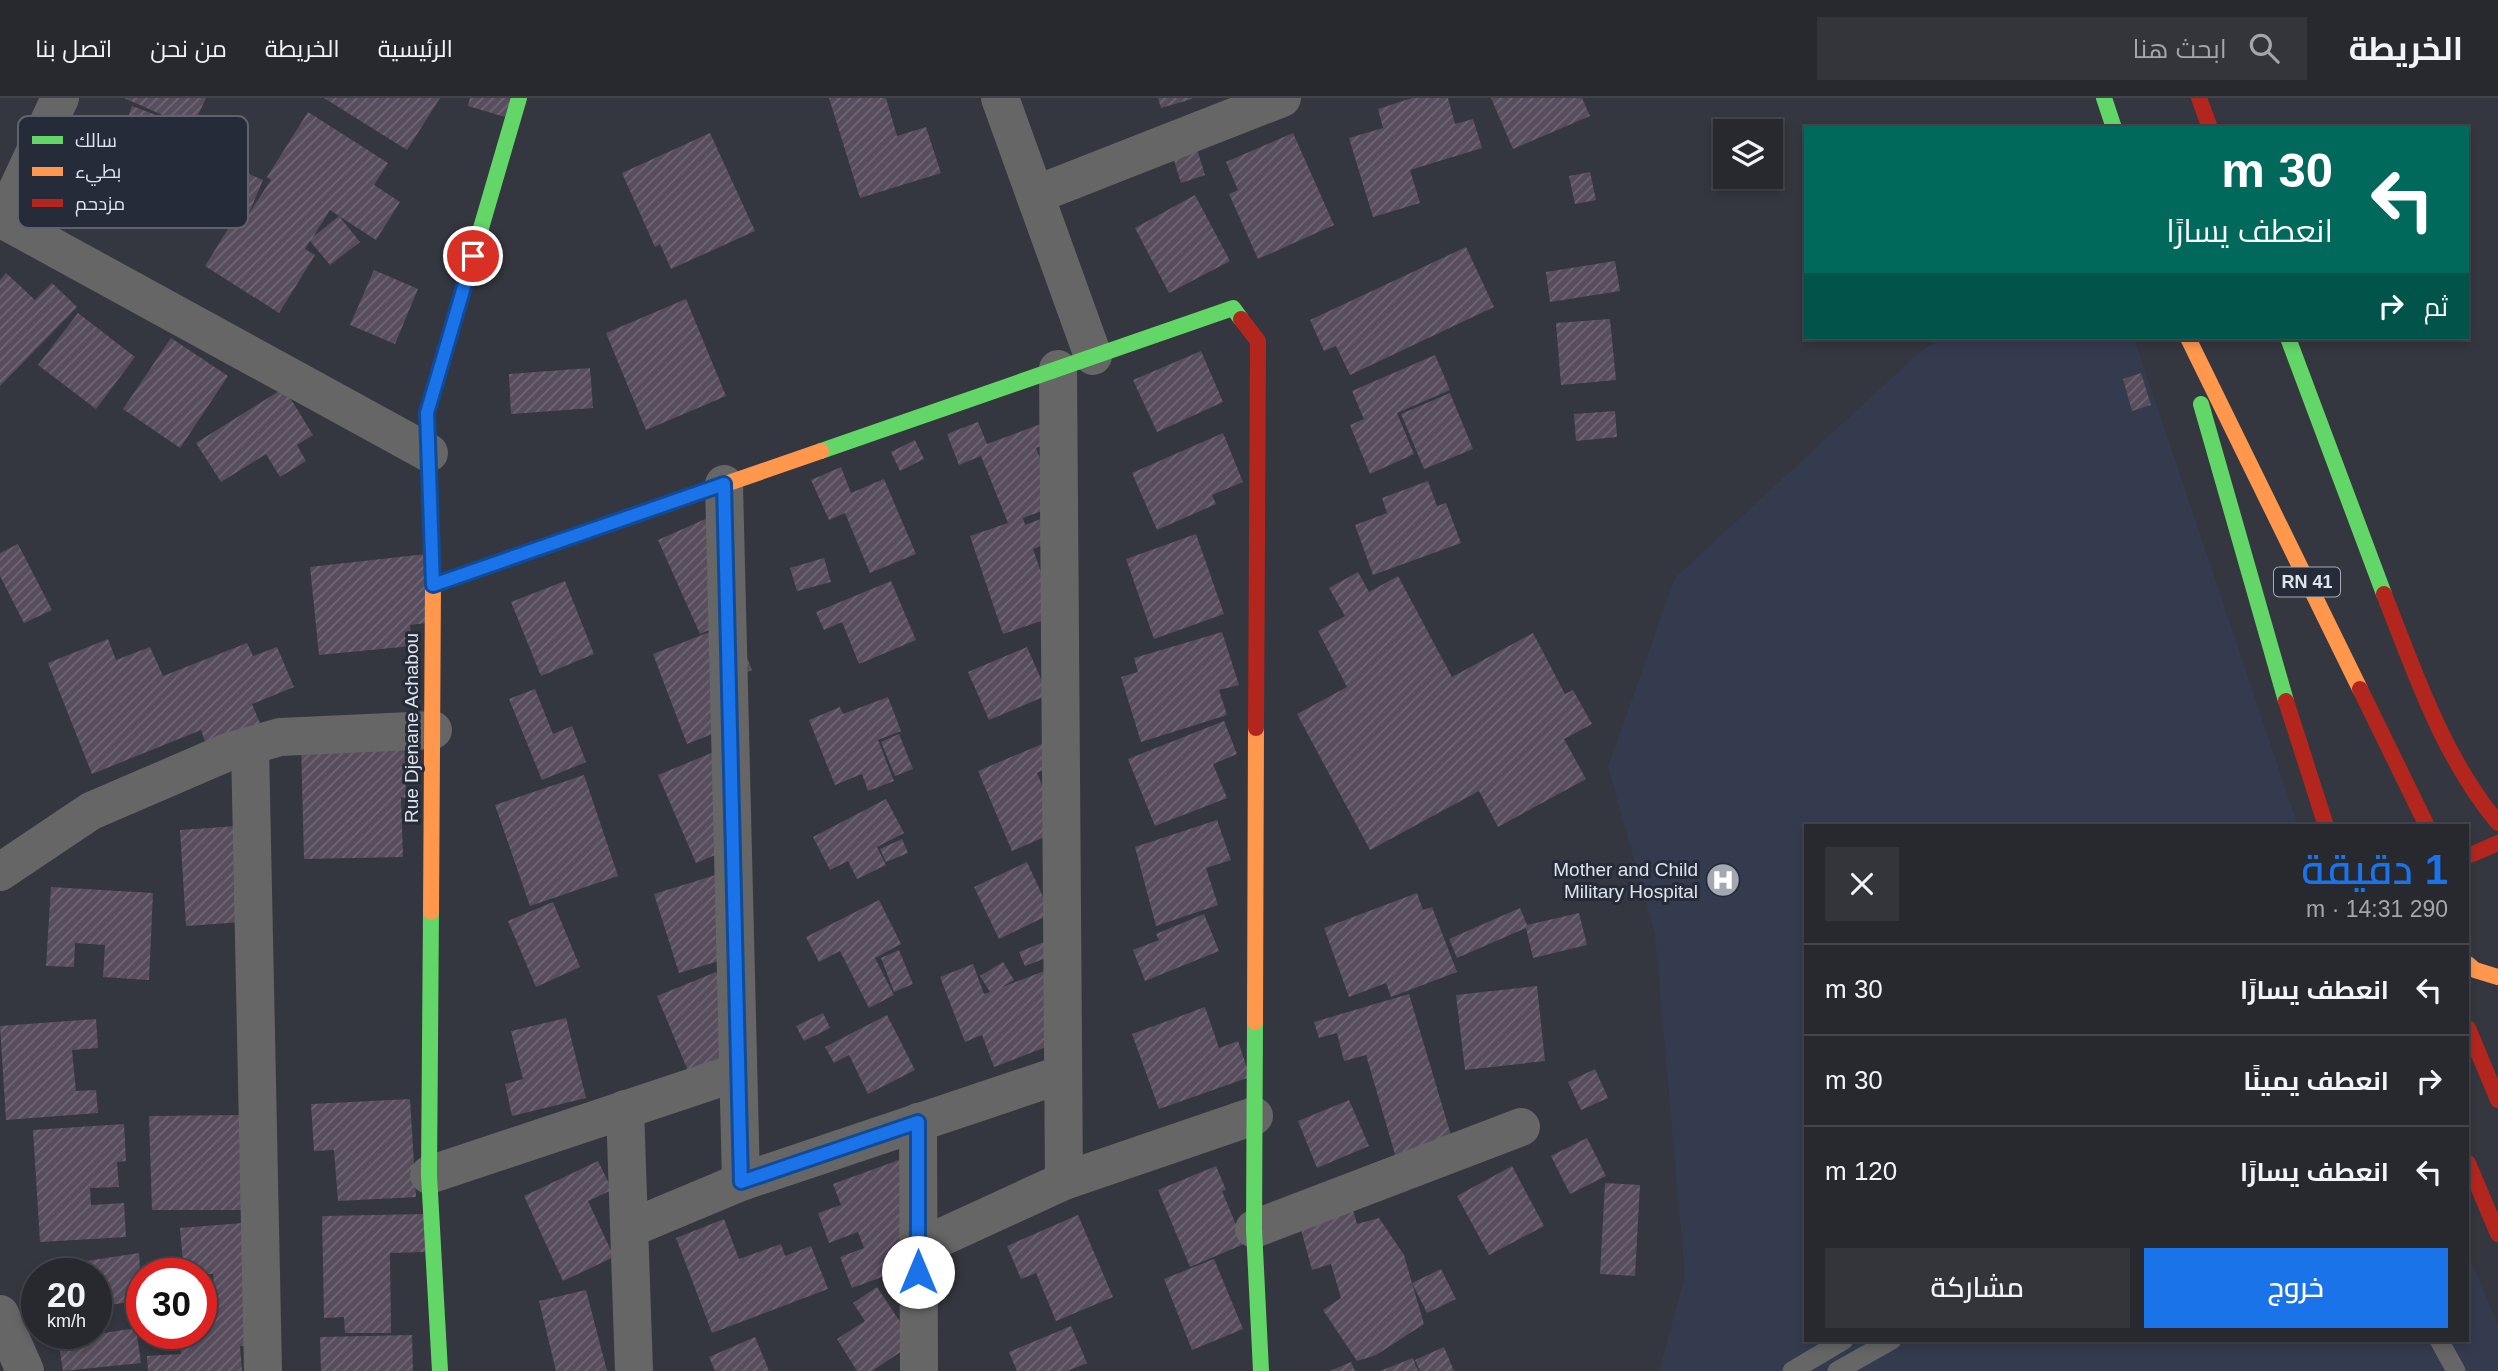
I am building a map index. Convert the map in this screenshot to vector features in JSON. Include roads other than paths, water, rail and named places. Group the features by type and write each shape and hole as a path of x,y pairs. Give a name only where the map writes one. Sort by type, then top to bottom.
{"main road":[{"name":"Rue Djenane Achabou","path":"440,1371 429,1175 433,585 427,413 519,98"},
{"path":"2104,98 2113,126"},
{"path":"2199,98 2209,126"},
{"path":"433,585 1233,308 1258,341 1254,1229 1261,1371"},
{"path":"2186,340 2232,519 2325,824"},
{"name":"RN 41","path":"2186,340 2426,824"},
{"path":"2289,340 2383,592 2436,721 2481,805 2498,823"},
{"path":"2469,856 2498,843"},
{"path":"2469,965 2475,970 2498,977"},
{"path":"2469,1030 2498,1100"},
{"path":"2469,1165 2498,1234"}],"street":[{"path":"51,116 60,98"},
{"path":"1000,98 1093,356"},
{"path":"1035,195 1282,98"},
{"path":"18,185 2,218 18,227"},
{"path":"20,228 429,453"},
{"path":"1058,369 1064,1181"},
{"path":"724,484 741,1182"},
{"path":"0,872 91,811 228,752 280,737 433,730"},
{"path":"250,746 263,1371"},
{"path":"429,1175 738,1072"},
{"path":"631,1228 741,1182 1063,1074"},
{"path":"625,1110 634,1371"},
{"path":"918,1248 1064,1181 1255,1116"},
{"path":"918,1122 919,1371"},
{"path":"1254,1229 1521,1127"},
{"path":"0,1314 25,1371"}],"lane":[{"path":"1792,1371 1841,1342"},
{"path":"1837,1371 1888,1342"},
{"path":"2440,1342 2456,1371"}],"place":[{"name":"Mother and Child Military Hospital","path":"1723,880"}]}
